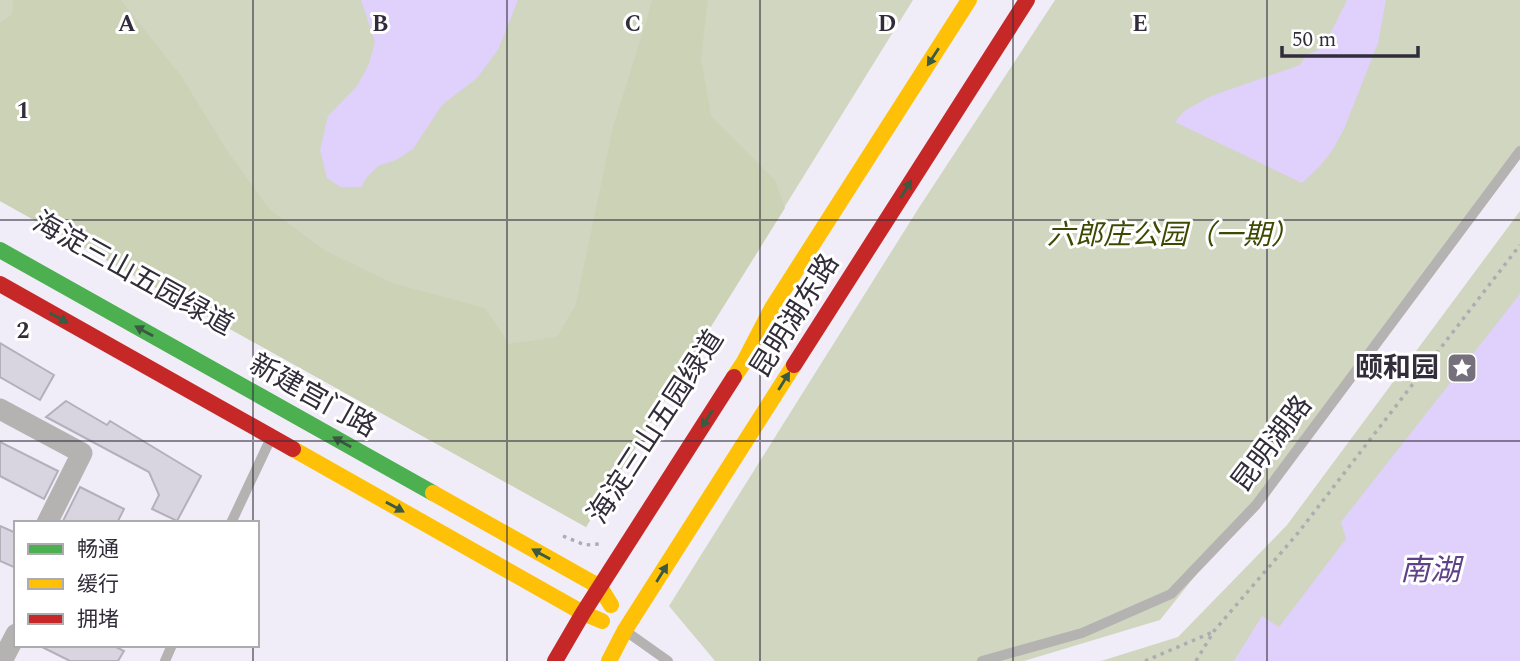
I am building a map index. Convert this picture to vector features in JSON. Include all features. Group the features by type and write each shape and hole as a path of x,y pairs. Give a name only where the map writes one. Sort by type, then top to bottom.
{"main road":[{"name":"昆明湖东路","path":"555,661 744,362 772,307 970,0"},
{"name":"昆明湖东路","path":"609,661 625,630 1027,0"},
{"name":"新建宫门路","path":"0,250 600,587"},
{"name":"新建宫门路","path":"0,285 583,613 625,630"},
{"path":"600,587 625,630"}],"street":[{"path":"0,409 82,453 48,521"},
{"path":"2,661 14,638"}],"lane":[{"name":"昆明湖路","path":"982,661 1082,633 1171,594 1256,505 1520,151"},
{"path":"232,521 271,438"},
{"path":"625,630 668,661"}],"path":[{"path":"1196,661 1214,631 1298,533 1520,245"},
{"name":"海淀三山五园绿道","path":"563,536 585,545 602,544"},
{"path":"1145,661 1214,631"}],"green space":[{"path":"0,0 913,0 586,527 0,201"},
{"path":"13,0 121,0 181,76 228,152 270,210 326,251 392,283 485,308 509,344 557,337 576,304 613,127 652,0 708,0 701,58 711,116 775,180 785,208 586,527 0,201 0,23 12,14"},
{"name":"六郎庄公园（一期）","path":"1055,0 1520,0 1520,151 1321,418 1160,620 1024,661 715,661 669,606 920,206"},
{"name":"南湖","path":"1520,211 1520,661 1101,661 1178,637 1287,525"}],"water":[{"path":"361,0 518,0 498,50 477,78 442,105 413,149 396,160 378,166 361,187 341,187 327,178 320,150 328,116 357,86 369,64 375,42"},
{"path":"1347,0 1386,0 1378,43 1344,129 1332,151 1302,183 1175,122 1184,111 1211,96 1300,65 1306,55 1318,50 1326,42"},
{"name":"南湖","path":"1520,294 1520,661 1234,661 1262,616 1279,627 1346,539 1341,522"}],"building":[{"path":"0,343 54,375 40,400 0,377"},
{"path":"66,401 107,425 110,421 201,476 177,521 152,509 159,495 149,472 46,417"},
{"path":"0,442 58,471 44,499 0,476"},
{"path":"80,487 124,509 118,521 63,521"},
{"path":"0,526 14,532 14,567 0,561"},
{"path":"42,647 116,647 124,651 118,661 70,661"}],"traffic: fast":[{"path":"0,250 433,493"}],"traffic: slow":[{"path":"734,377 772,308 969,0"},
{"path":"609,661 625,630 794,365"},
{"path":"293,449 583,613 602,621"},
{"path":"433,493 600,587 611,605"}],"traffic: jam":[{"path":"794,365 1027,0"},
{"path":"0,284 293,449"},
{"path":"555,661 734,377"}],"place":[{"name":"颐和园","path":"1462,368"}]}
